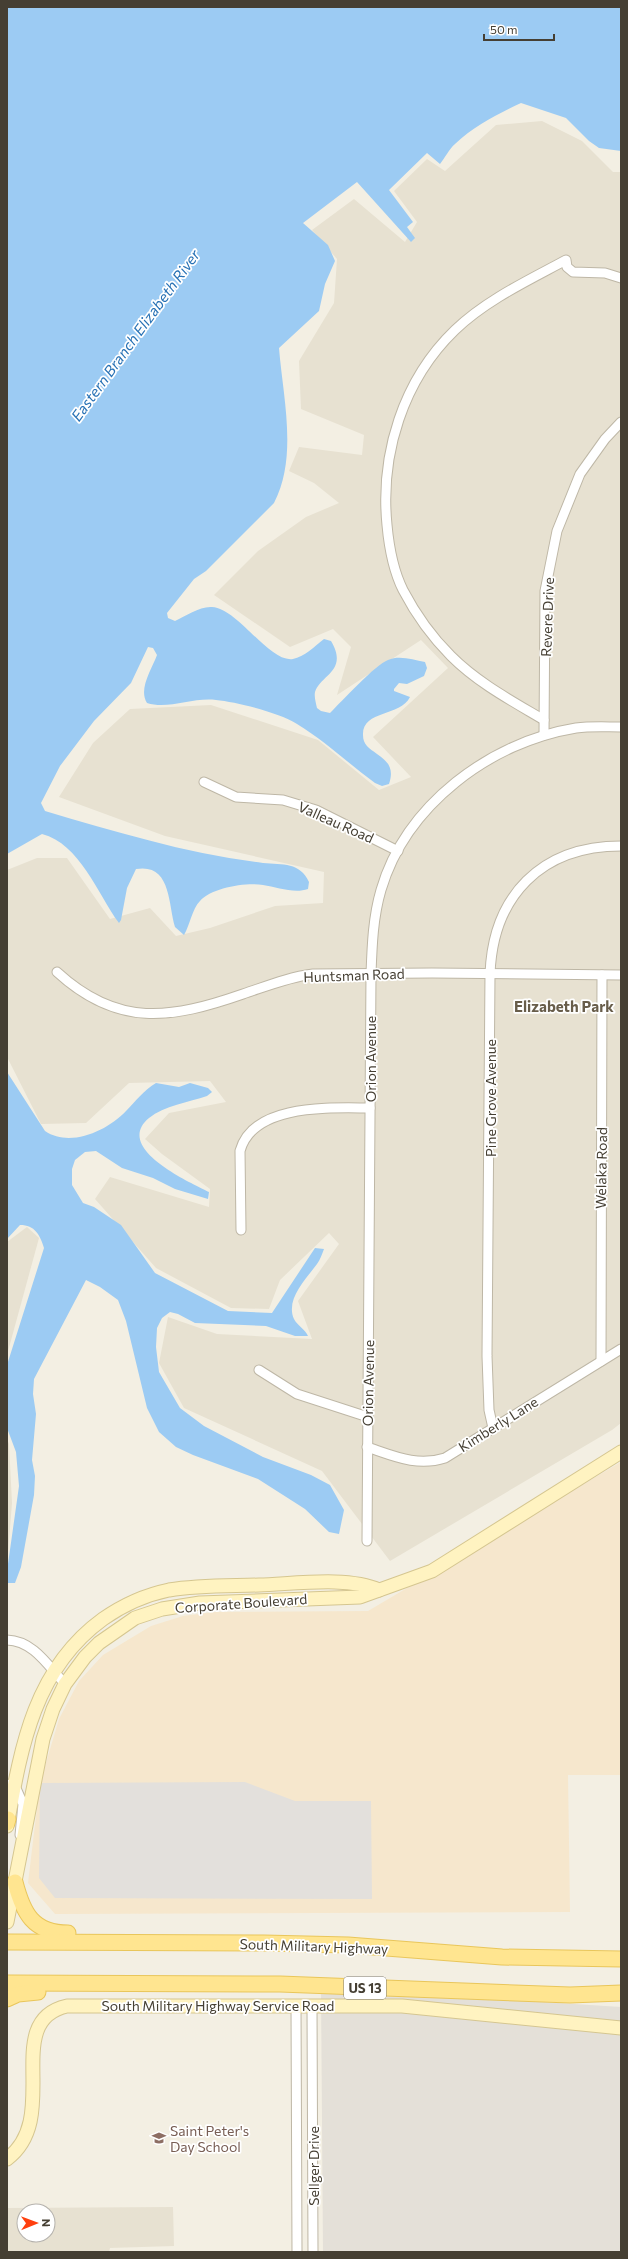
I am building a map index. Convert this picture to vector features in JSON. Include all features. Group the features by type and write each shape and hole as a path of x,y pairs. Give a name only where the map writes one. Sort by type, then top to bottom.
{"main road":[{"path":"15,1882 20,1903 25,1912 48,1931 58,1933 127,1933 197,1942"},
{"name":"South Military Highway","path":"7,1942 197,1942 348,1945 502,1957 621,1959"},
{"name":"US 13","path":"7,1983 280,1984 570,1995 621,1993"},
{"path":"7,1999 18,1994 109,1984"}],"street":[{"path":"544,720 484,684 467,671 436,638 417,613 403,590 391,554 385,507 387,466 397,425 411,389 442,344 471,317 522,283 566,260 567,267 573,272 605,273 621,278"},
{"name":"Revere Drive","path":"544,735 545,591 557,531 580,474 605,439 621,422"},
{"name":"Orion Avenue","path":"368,1541 367,1447 371,974 372,940 381,890 398,851 424,813 458,779 490,758 544,735 575,728 621,727"},
{"name":"Valleau Road","path":"204,782 236,797 283,800 316,810 398,851"},
{"name":"Pine Grove Avenue","path":"492,1428 489,1410 487,1356 490,974 492,945 503,912 513,894 530,877 544,866 570,853 592,848 621,846"},
{"name":"Huntsman Road","path":"57,972 81,991 115,1009 150,1014 192,1010 295,977 313,974 621,975"},
{"name":"Welaka Road","path":"601,1361 602,975"},
{"path":"240,1230 240,1151 243,1141 252,1129 259,1124 304,1110 370,1108"},
{"name":"Kimberly Lane","path":"367,1447 411,1462 433,1462 445,1458 621,1349"},
{"path":"259,1370 297,1394 368,1417"},
{"name":"Corporate Boulevard","path":"7,1922 19,1852 43,1739 53,1709 65,1684 85,1657 99,1643 135,1618 150,1612 200,1603 360,1597 432,1571 621,1452"},
{"name":"Corporate Boulevard","path":"7,1821 11,1785 42,1690 53,1671 74,1642 112,1613 144,1597 168,1590 188,1587 341,1583 371,1586 379,1590"},
{"path":"7,1640 17,1640 29,1646 65,1684"},
{"path":"11,1785 22,1804 19,1852"},
{"name":"Sellger Drive","path":"296,2005 298,2193 297,2249"},
{"name":"Sellger Drive","path":"312,2005 313,2249"},
{"name":"South Military Highway Service Road","path":"7,2158 26,2136 30,2124 32,2112 29,2044 35,2026 50,2011 67,2006 402,2006 621,2028"},
{"path":"297,2081 313,2080"},
{"path":"298,2193 313,2193"},
{"path":"297,2249 313,2249"}],"shaded area":[{"path":"542,121 582,141 613,172 621,172 621,1423 612,1430 390,1561 322,1471 184,1408 159,1363 168,1317 217,1334 312,1339 298,1301 339,1244 329,1233 280,1280 269,1309 231,1308 156,1268 95,1199 110,1177 209,1207 210,1189 162,1154 145,1139 169,1113 226,1102 210,1081 129,1083 86,1123 41,1124 7,1057 7,870 37,858 67,858 110,919 150,908 176,936 210,928 275,906 323,903 324,872 165,836 59,797 93,743 130,709 211,705 318,740 379,790 411,777 373,737 448,668 421,640 337,695 351,647 333,629 290,647 214,595 258,551 306,517 339,503 314,483 289,471 299,447 362,455 364,435 301,409 299,361 334,303 337,259 312,230 354,199 405,242 417,222 394,191 427,159 445,171 496,125"},
{"path":"27,1227 39,1238 7,1355 7,1242"},
{"path":"7,1439 9,1444 12,1503 7,1565"},
{"path":"621,1462 621,1775 568,1775 570,1912 55,1914 28,1883 40,1783 59,1719 79,1681 103,1655 151,1626 183,1616 215,1612 368,1611"},
{"path":"245,1782 295,1801 371,1801 372,1899 55,1898 39,1878 40,1783"},
{"path":"321,1988 621,2007 621,2252 323,2252"},
{"path":"173,2207 174,2246 110,2248 109,2252 7,2252 7,2208 16,2208 16,2243 56,2243 56,2208"}],"water":[{"name":"Eastern Branch Elizabeth River","path":"7,7 621,7 621,151 599,148 589,141 566,118 521,103 478,126 462,138 453,146 440,164 427,153 389,190 413,222 407,227 415,238 411,242 357,182 303,223 328,245 335,261 325,284 319,311 279,348 287,427 287,447 281,485 274,503 206,571 194,579 167,613 168,618 175,621 207,607 222,610 243,625 274,653 284,658 297,658 324,639 331,641 336,651 337,659 335,666 318,686 315,692 317,708 321,711 330,713 375,668 388,660 397,658 411,659 425,662 427,668 424,676 407,684 399,683 394,689 394,691 410,697 405,703 398,708 375,717 364,727 363,738 365,744 385,760 391,770 389,784 382,786 375,783 327,745 297,724 269,712 216,700 198,700 163,705 147,703 144,692 145,685 157,655 153,648 148,647 131,683 94,721 60,766 41,803 45,811 180,848 235,859 290,866 301,871 309,882 308,889 297,891 256,884 238,885 220,889 205,896 197,904 184,935 175,927 166,887 162,878 156,872 147,869 136,869 127,888 121,920 119,923 95,884 77,859 67,848 55,839 42,834 7,854"},
{"path":"7,1072 45,1131 55,1136 66,1138 88,1135 109,1125 126,1111 143,1093 156,1083 179,1087 190,1083 208,1088 212,1092 207,1096 162,1110 149,1118 140,1129 140,1141 147,1152 172,1172 209,1192 208,1199 175,1189 153,1178 122,1168 96,1151 85,1152 75,1160 72,1169 72,1185 83,1203 94,1207 121,1225 155,1273 228,1311 272,1313 315,1248 324,1249 318,1262 298,1289 292,1304 294,1319 308,1336 295,1336 266,1326 195,1323 178,1314 170,1312 162,1318 157,1328 156,1347 159,1372 180,1408 204,1426 263,1457 311,1475 330,1485 344,1510 339,1534 329,1532 305,1509 258,1479 193,1455 176,1447 159,1432 147,1408 126,1321 118,1300 100,1287 86,1280 34,1379 33,1394 36,1414 32,1460 35,1476 34,1495 21,1567 15,1583 7,1583 7,1571 19,1486 16,1452 7,1428 7,1365 44,1248 39,1235 33,1229 25,1225 20,1225 7,1239"}],"place":[{"name":"Saint Peter's Day School","path":"159,2138"}],"district":[{"name":"Elizabeth Park","path":"564,1006"}]}
